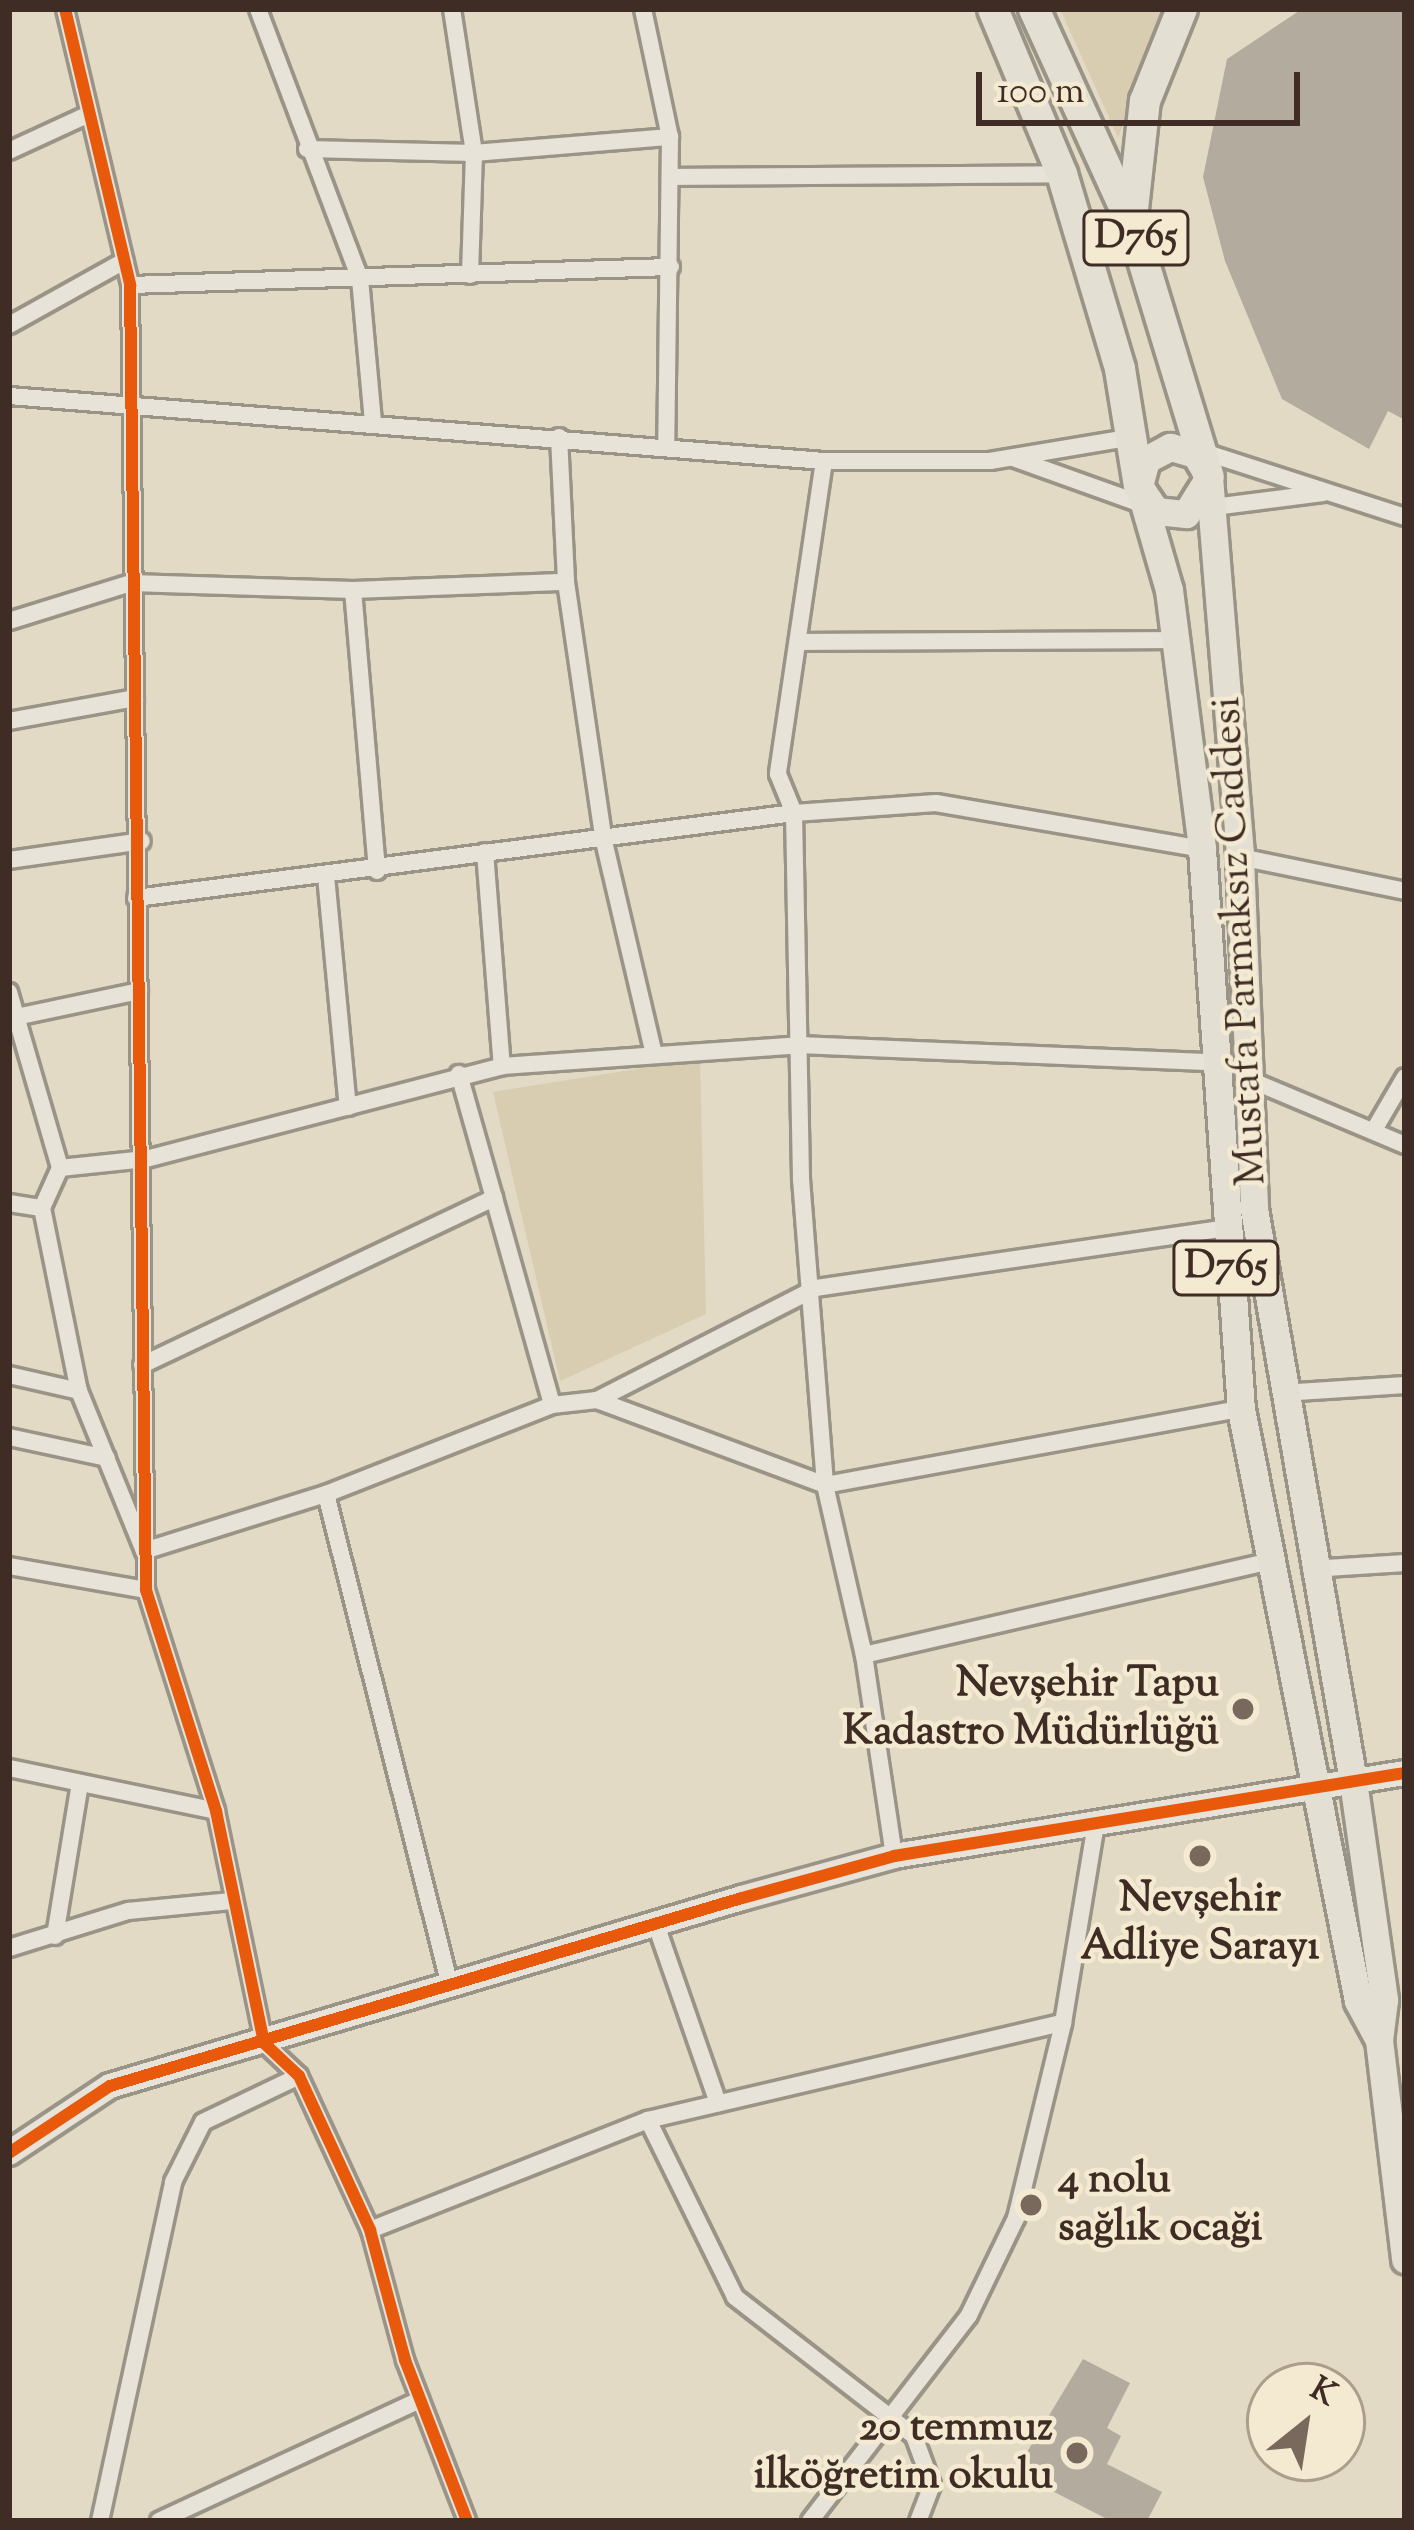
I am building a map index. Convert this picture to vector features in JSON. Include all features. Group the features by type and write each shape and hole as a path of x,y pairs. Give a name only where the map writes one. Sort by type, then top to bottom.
{"highway":[{"name":"D765","path":"993,9 1062,175 1147,501"},
{"name":"Mustafa Parmaksız Caddesi","path":"1034,9 1132,224 1199,479"},
{"path":"1132,224 1145,101 1182,9"}],"main road":[{"path":"1147,501 1156,452 1199,479"},
{"path":"1147,501 1199,479"},
{"name":"Mustafa Parmaksız Caddesi","path":"1199,479 1240,857 1254,1209 1311,1569 1353,1781 1384,2000 1378,2040 1405,2259"},
{"name":"Mustafa Parmaksız Caddesi","path":"1147,501 1177,640 1202,849 1222,1229 1241,1409 1267,1562 1358,2001 1378,2040"}],"street":[{"path":"65,9 130,285 135,410 130,583 142,842 136,898 146,1159 142,1365 146,1590 216,1811 264,2043 299,2076 370,2230 420,2400 467,2521"},
{"path":"258,9 307,149 360,279 373,422"},
{"path":"452,9 474,152 470,274"},
{"path":"643,9 670,137 667,444"},
{"path":"9,151 89,114"},
{"path":"307,149 474,152 670,137"},
{"path":"670,177 1062,175"},
{"path":"9,325 124,261"},
{"path":"130,285 671,267"},
{"path":"9,396 135,410 373,422 824,460 1012,458 1133,437 1199,479 1330,493 1405,517"},
{"path":"559,437 566,582 603,837 652,1050"},
{"path":"1012,458 1147,501"},
{"path":"824,460 778,774 794,813 799,1045 825,1486 864,1655 894,1856"},
{"path":"1199,479 1330,493"},
{"path":"9,621 130,583 353,590 566,582"},
{"path":"353,590 377,871"},
{"path":"799,642 1177,640"},
{"path":"9,722 135,698"},
{"path":"136,898 377,871 485,852 794,813 936,803 1202,849"},
{"path":"9,860 142,842"},
{"path":"485,852 502,1066"},
{"path":"1240,857 1405,891"},
{"path":"326,876 348,1107"},
{"path":"16,1017 140,991"},
{"path":"9,992 60,1168 42,1208 80,1390 144,1551"},
{"path":"60,1168 146,1159 459,1074 652,1050 799,1045 1212,1062"},
{"path":"459,1074 552,1406"},
{"path":"1374,1130 1405,1077"},
{"path":"1249,1079 1405,1144"},
{"path":"142,1365 494,1198"},
{"path":"9,1203 42,1208"},
{"path":"144,1551 326,1494 552,1406 597,1400 816,1288 1222,1229"},
{"path":"9,1375 80,1390"},
{"path":"1281,1393 1405,1385"},
{"path":"597,1400 825,1486 1241,1409"},
{"path":"9,1437 106,1458"},
{"path":"326,1494 450,1986"},
{"path":"864,1655 1267,1562"},
{"path":"1311,1569 1405,1563"},
{"path":"9,1566 146,1590"},
{"path":"9,1768 216,1811"},
{"path":"9,2153 110,2086 655,1922 894,1856 1405,1773"},
{"path":"56,1936 80,1783"},
{"path":"810,2521 970,2315 1016,2218 1063,2023 1096,1823"},
{"path":"9,1948 128,1911 232,1901"},
{"path":"655,1922 718,2103"},
{"path":"370,2230 648,2120 1063,2023"},
{"path":"99,2521 172,2182 203,2122 299,2076"},
{"path":"648,2120 735,2297 828,2378 892,2415 930,2463 918,2521"},
{"path":"159,2521 420,2400"}],"shaded area":[{"path":"1060,9 1172,9 1118,137"},
{"path":"700,1059 706,1314 560,1381 493,1092"}],"building":[{"path":"1302,9 1405,9 1405,420 1388,411 1369,449 1282,399 1225,261 1203,177 1227,59"},
{"path":"1083,2359 1130,2383 1107,2428 1121,2436 1107,2464 1162,2492 1147,2521 1111,2521 1015,2472"}],"cycle path":[{"path":"65,9 130,285 146,1590 216,1811 264,2043 299,2076 370,2230 405,2360 467,2521"},
{"path":"9,2153 110,2086 894,1856 1405,1773"}],"place":[{"name":"Nevşehir Tapu Kadastro Müdürlüğü","path":"1243,1709"},
{"name":"Nevşehir Adliye Sarayı","path":"1200,1856"},
{"name":"4 nolu sağlık ocaği","path":"1031,2205"},
{"name":"20 temmuz ilköğretim okulu","path":"1077,2453"}]}
